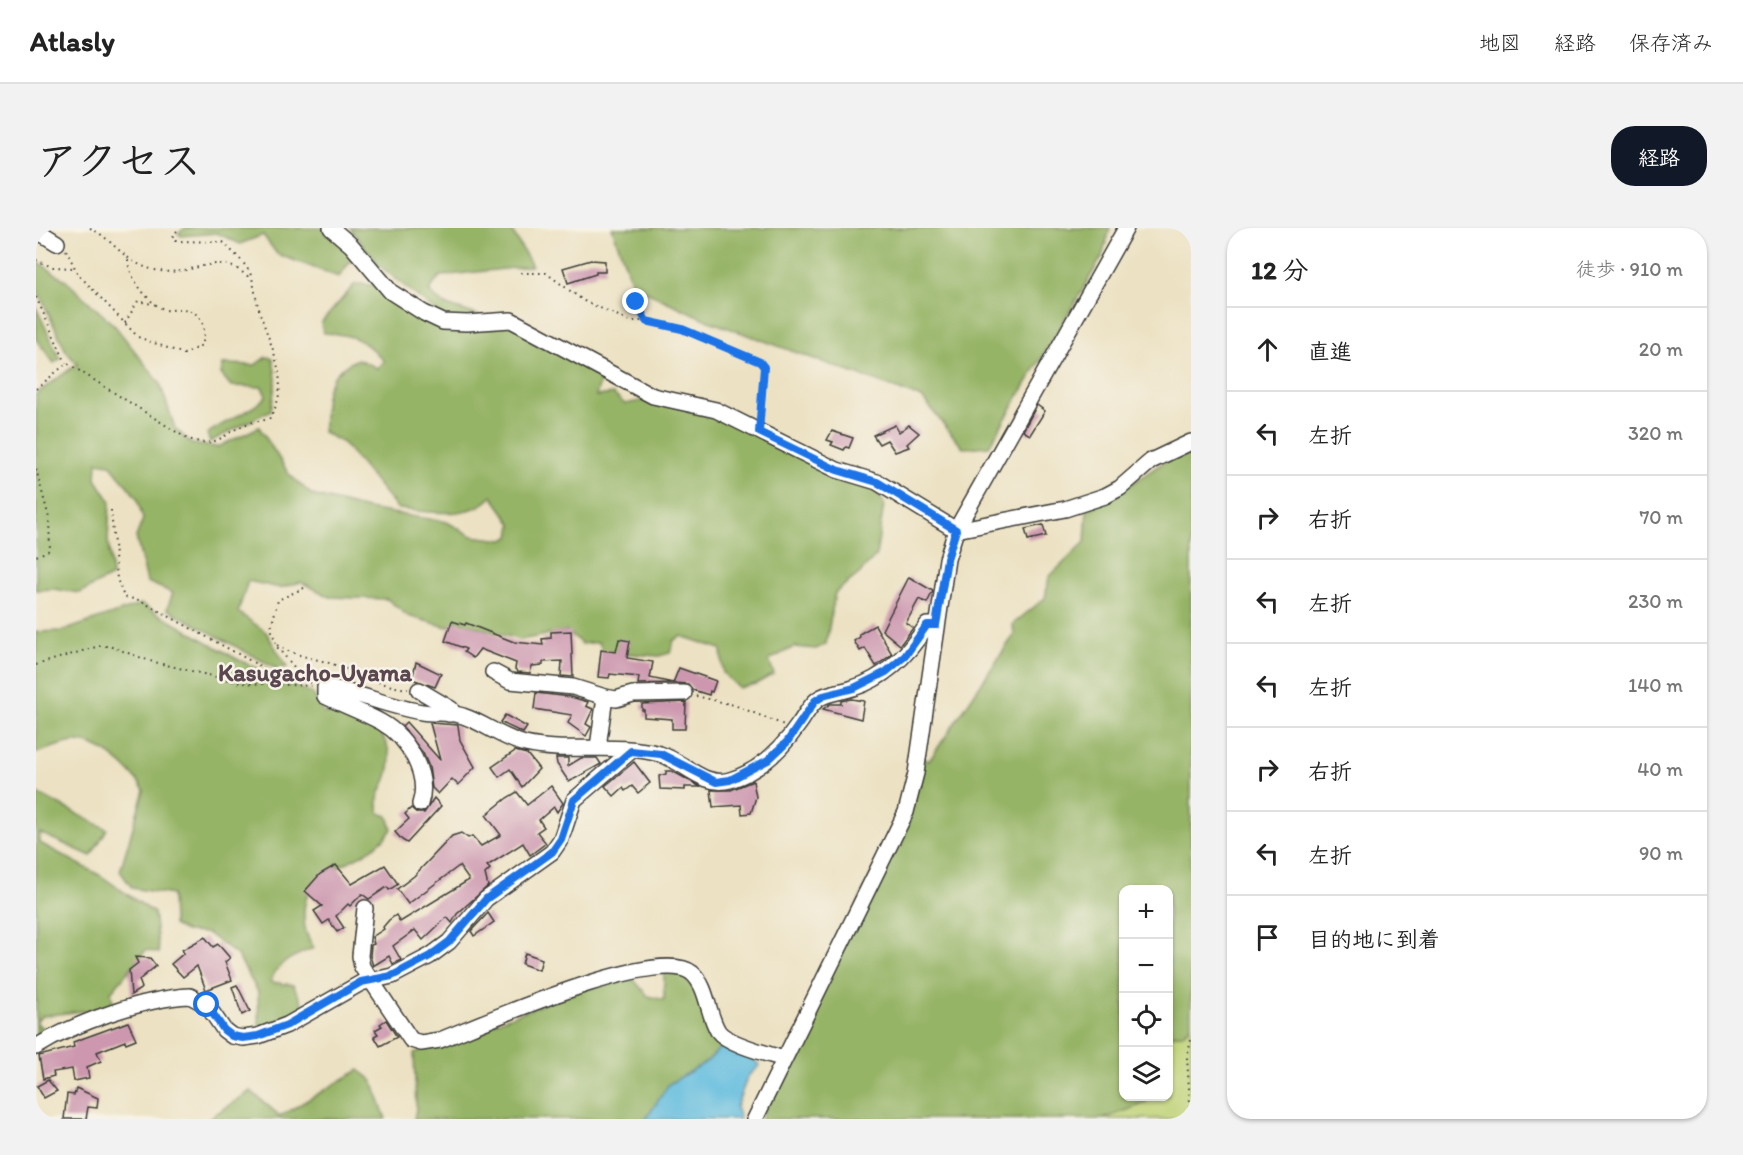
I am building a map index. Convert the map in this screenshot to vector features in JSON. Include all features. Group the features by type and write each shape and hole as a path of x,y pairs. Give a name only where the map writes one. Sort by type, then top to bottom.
{"street":[{"path":"331,228 351,245 391,292 433,318 443,322 467,323 511,320 653,396 716,410 837,470 877,482 956,530 1065,509 1105,496 1120,488 1151,461 1191,442"},
{"path":"755,1119 886,858 906,812 916,773 947,559 956,530 1126,228"},
{"path":"36,230 57,243"},
{"path":"319,685 421,712 464,716 503,737 526,744 557,748 616,747 661,754 709,780 723,781 768,760 795,730 815,701 823,696 854,688 886,672 905,656 927,625 936,625"},
{"path":"493,672 510,681 573,687 616,699 633,694 684,693"},
{"path":"319,685 325,696 383,723 414,757 422,774 424,791 420,804"},
{"path":"419,690 451,709 449,714"},
{"path":"598,747 605,697"},
{"path":"36,1047 71,1028 120,1011 190,996 207,1005 224,1030 232,1036 243,1038 258,1036 287,1025 361,982 392,976 430,956 449,942 486,899 552,852 561,839 574,800 631,751"},
{"path":"365,908 360,956 362,966 411,1040 421,1043 440,1040 581,985 617,975 678,968 690,972 699,982 718,1031 727,1039 784,1059"}],"path":[{"path":"90,228 101,233 128,260 155,271 176,272 211,264 229,263 247,276 251,275"},
{"path":"36,297 67,363 186,438 212,444 242,426 269,419 279,399 280,374 259,310 251,275 244,263 223,242 175,242 173,235 180,228"},
{"path":"57,243 70,253 74,268 138,337 184,354 202,345 205,336 201,318 192,311 167,310 157,305 146,295 128,268 128,260"},
{"path":"36,260 52,267 74,268"},
{"path":"521,273 546,273 584,301 630,321 646,321 682,329 760,362 764,367 759,432"},
{"path":"125,323 138,302 157,305"},
{"path":"636,302 646,321"},
{"path":"36,389 67,363"},
{"path":"36,469 50,518 50,550 36,556"},
{"path":"111,510 117,579 124,597 139,600 269,671 319,685"},
{"path":"304,588 278,600 271,628 277,645 294,667 319,685"},
{"path":"277,645 291,654 327,663 383,685 419,690"},
{"path":"36,664 99,646 110,646 150,661 241,683 319,685"},
{"path":"684,693 734,705 795,730"},
{"path":"1191,1040 1187,1058 1191,1119"}],"green space":[{"path":"185,228 326,228 353,257 339,277 277,254 263,235 240,244 217,233 181,236 178,233"},
{"path":"350,228 510,228 532,266 440,276 429,291 443,304 487,318 444,318 380,266"},
{"path":"612,228 1110,228 1102,257 989,446 963,448 922,398 709,321 633,286"},
{"path":"36,261 64,279 115,326 160,383 175,428 192,444 218,447 259,427 289,474 312,495 367,509 447,522 472,536 503,540 510,537 512,524 492,496 483,504 460,512 398,509 343,443 323,432 328,388 338,372 358,359 377,368 384,361 370,347 351,336 324,333 321,323 355,284 377,285 432,320 509,322 603,373 596,396 613,394 625,404 651,399 716,414 875,489 884,504 876,556 859,574 835,593 826,644 816,649 794,647 769,660 774,674 756,684 739,688 723,673 721,649 681,636 674,640 670,653 659,656 603,652 599,642 582,644 567,631 520,640 458,621 447,627 408,616 387,599 330,597 301,582 280,588 248,581 238,612 266,632 287,667 275,668 167,609 173,593 147,582 136,537 143,519 137,498 110,464 97,462 96,479 110,501 108,540 112,576 80,593 54,589 36,590 36,394 77,364 66,351 36,287"},
{"path":"36,307 60,359 54,363 36,339"},
{"path":"266,357 273,358 276,379 271,410 210,442 207,434 255,406 266,396 262,387 231,386 221,374 223,364 255,365"},
{"path":"1181,451 1191,455 1191,1026 1182,1034 1173,1034 1173,885 1119,885 1119,1101 1146,1101 1146,1103 1103,1119 761,1119 923,759 929,761 1014,635 1013,624 1045,598 1049,577 1085,542 1087,510"},
{"path":"141,604 237,659 313,694 324,713 369,722 381,734 388,749 388,773 379,796 378,806 379,813 388,816 392,829 367,852 338,867 314,884 307,897 304,924 314,948 282,964 273,975 271,982 293,985 305,1008 272,1026 259,1026 258,992 237,955 207,933 186,932 173,925 172,895 132,888 120,871 144,790 132,774 106,752 87,744 67,743 36,753 36,632 63,631"},
{"path":"36,793 107,829 91,856 40,833 40,843 101,876 154,913 159,953 146,950 111,992 114,1007 42,1016 36,1022"},
{"path":"664,973 679,973 687,979 710,1028 723,1045 709,1061 669,1084 646,1119 414,1119 416,1109 414,1053 586,988 633,979 648,996 664,1000"},
{"path":"36,1022 47,1033 36,1041"},
{"path":"1191,1026 1191,1119 1103,1119 1145,1103 1145,1101 1173,1101 1173,1034 1182,1034"},
{"path":"359,1070 372,1080 386,1119 208,1119 251,1091 280,1116"}],"water":[{"path":"723,1045 751,1058 760,1065 748,1076 736,1107 740,1119 646,1119 669,1084 708,1061"}],"building":[{"path":"591,260 605,261 605,272 596,272 596,274 568,283 563,268"},
{"path":"1037,405 1045,411 1030,435 1023,431"},
{"path":"895,425 899,432 909,425 919,433 907,444 909,447 895,452 887,440 879,444 873,435"},
{"path":"832,431 853,438 849,448 846,447 844,450 831,445 833,442 827,440"},
{"path":"1043,525 1046,536 1028,540 1025,529"},
{"path":"909,577 933,591 927,603 919,599 906,623 913,628 900,645 882,630"},
{"path":"452,621 465,625 466,623 514,642 543,645 542,639 551,638 551,632 571,631 573,677 561,676 562,661 543,662 543,665 532,666 530,673 518,672 515,669 516,663 480,649 473,658 464,652 466,649 445,641"},
{"path":"875,625 892,654 876,666 865,648 860,651 854,641 860,637 859,634"},
{"path":"619,639 630,641 627,658 653,662 650,678 673,683 638,684 639,677 610,674 609,678 598,677 601,650 616,652"},
{"path":"416,662 441,674 435,687 412,679"},
{"path":"679,668 716,681 712,692 710,691 709,695 693,690 688,684 673,683"},
{"path":"536,693 571,697 588,702 586,706 593,709 586,724 591,727 586,736 568,723 572,715 534,709"},
{"path":"851,699 864,701 861,719 823,709 830,704 841,704 841,701"},
{"path":"686,702 685,729 672,729 672,719 644,717 644,710 642,710 642,704"},
{"path":"505,715 527,727 523,733 500,722"},
{"path":"406,722 440,760 430,723 458,725 460,740 475,767 458,785 452,779 438,794 432,788 429,767 423,753 402,726"},
{"path":"515,751 527,754 539,769 522,787 510,769 499,777 492,767"},
{"path":"556,758 568,758 568,766 581,758 597,758 601,764 569,782 557,764"},
{"path":"634,762 650,783 638,793 632,786 625,791 623,788 614,796 605,786"},
{"path":"666,771 672,771 701,787 685,787 685,790 660,789 659,776 666,774"},
{"path":"753,781 756,797 751,813 742,814 741,805 713,807 711,790 731,790"},
{"path":"551,786 563,803 557,812 554,807 539,820 544,827 537,832 546,843 530,855 523,843 487,866 490,869 485,874 488,886 457,914 452,923 447,917 423,940 415,930 393,946 401,960 393,964 389,956 373,966 370,956 371,945 374,944 372,937 384,929 383,927 389,920 396,915 400,922 469,880 459,866 408,904 397,889 414,876 452,836 461,833 468,838 472,836 481,846 501,835 486,815 507,798 517,792 527,805"},
{"path":"434,798 441,806 407,843 402,840 395,832 409,819 405,814 411,808 417,813 424,813"},
{"path":"336,865 352,884 385,865 398,884 389,890 387,887 369,899 362,894 350,906 348,904 336,916 344,928 337,932 329,920 323,924 314,911 322,906 305,891 320,874"},
{"path":"488,913 494,922 474,936 471,931"},
{"path":"205,937 213,947 218,944 230,958 225,962 232,980 206,990 197,966 183,977 171,964 184,953 182,950"},
{"path":"525,953 542,959 539,970 522,964"},
{"path":"135,957 150,958 156,966 139,980 142,988 131,995 129,970 138,963"},
{"path":"237,985 250,1011 242,1015 232,987"},
{"path":"386,1020 397,1037 380,1046 374,1036 378,1034 375,1030"},
{"path":"128,1022 136,1039 97,1052 101,1061 87,1067 89,1078 74,1081 72,1069 53,1072 54,1076 43,1079 39,1056 74,1047 73,1042"},
{"path":"48,1080 57,1091 44,1098 37,1086"},
{"path":"76,1088 98,1098 97,1108 88,1107 86,1119 64,1119 67,1094 74,1095"}],"district":[{"name":"Kasugacho-Uyama","path":"315,673"}],"route":[{"path":"207,1005 224,1030 232,1036 243,1038 258,1036 287,1025 361,982 392,976 430,956 449,942 486,899 552,852 561,839 574,800 631,751 661,754 709,780 716,782 730,780 768,760 787,742 815,701 823,696 854,688 886,672 905,656 927,625 936,625 947,559 956,530 877,482 837,470 759,432 764,367 760,362 682,329 646,321 636,302"}]}
